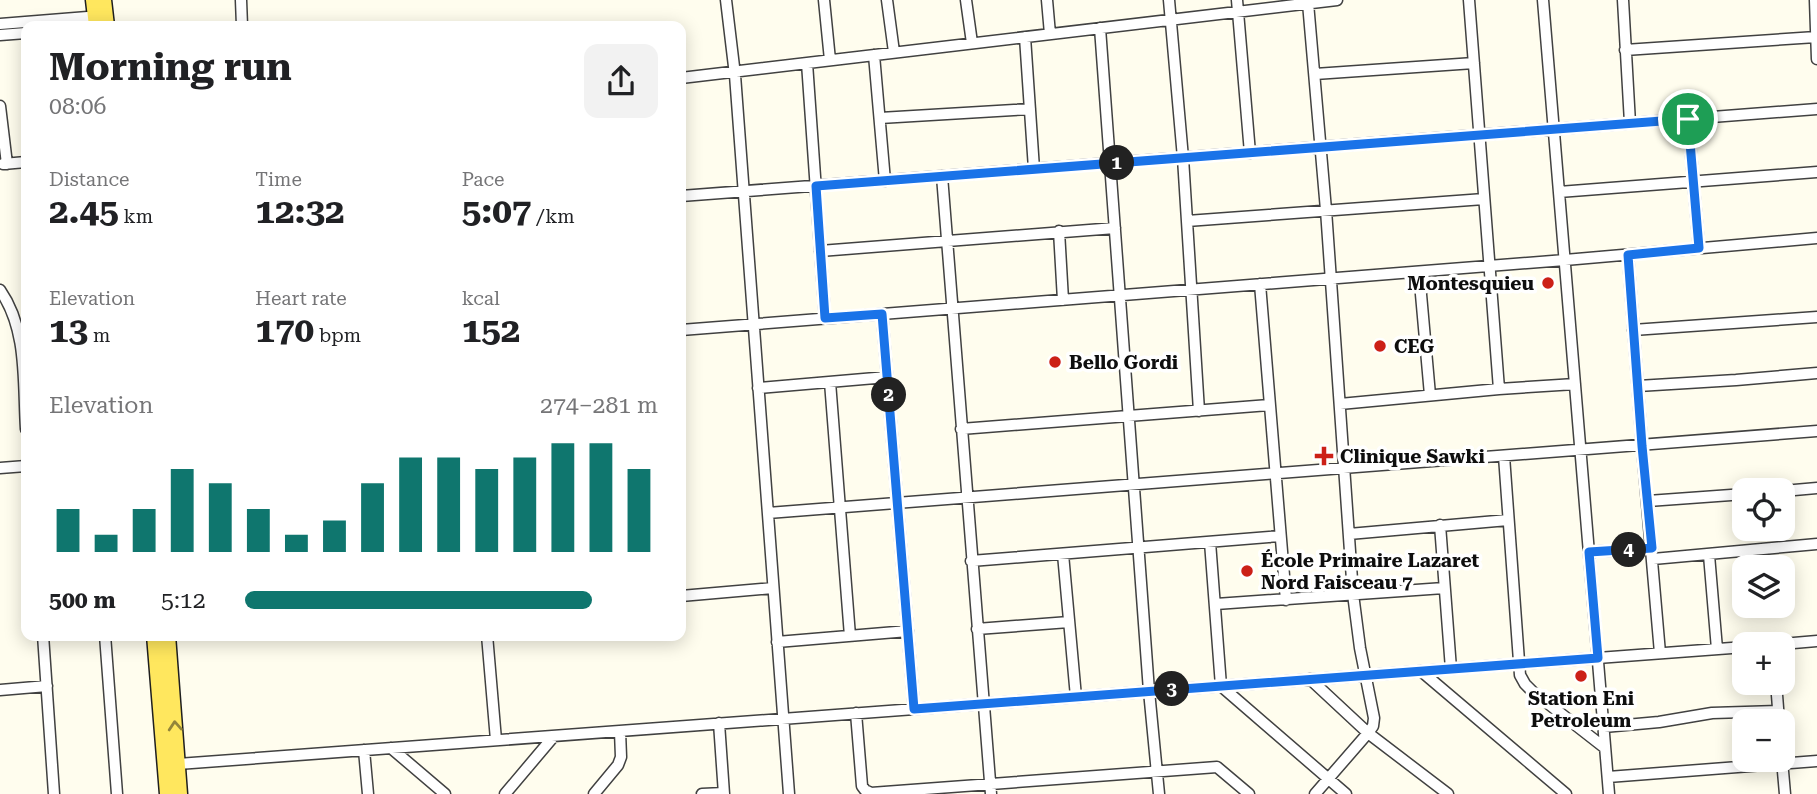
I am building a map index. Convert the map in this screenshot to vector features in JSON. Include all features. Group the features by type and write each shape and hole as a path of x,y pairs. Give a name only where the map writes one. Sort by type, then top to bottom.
{"main road":[{"path":"155,641 167,794"},
{"path":"168,641 180,794"}],"street":[{"path":"241,0 242,21"},
{"path":"726,0 734,71 789,794"},
{"path":"824,0 830,60"},
{"path":"887,0 894,52"},
{"path":"966,0 971,43"},
{"path":"1047,0 1050,34"},
{"path":"1169,0 1183,158 1199,411"},
{"path":"686,77 1171,20 1238,6 1308,4 1337,0"},
{"path":"1469,0 1499,389"},
{"path":"1543,0 1609,794"},
{"path":"1623,0 1630,123"},
{"path":"1815,0 1817,59"},
{"path":"1308,4 1326,210 1353,594 1360,648 1374,718 1368,733 1315,794"},
{"path":"1238,6 1250,153"},
{"path":"28,21 101,13"},
{"path":"0,24 21,22"},
{"path":"1100,28 1159,794"},
{"path":"0,36 21,34"},
{"path":"1025,37 1034,169"},
{"path":"1625,50 1816,37"},
{"path":"874,55 885,181"},
{"path":"807,62 825,318"},
{"path":"1315,74 1474,63"},
{"path":"0,106 4,164"},
{"path":"880,118 1030,109"},
{"path":"686,196 1817,109"},
{"path":"1688,119 1699,248"},
{"path":"1559,192 1817,172"},
{"path":"942,176 990,789"},
{"path":"1187,221 1484,199"},
{"path":"820,251 1115,228"},
{"path":"1059,231 1063,300"},
{"path":"686,330 1817,238"},
{"path":"1628,255 1660,653"},
{"path":"1419,272 1430,395"},
{"path":"1260,284 1286,600"},
{"path":"0,290 8,302 18,329 21,366"},
{"path":"882,314 914,709"},
{"path":"1633,330 1817,317"},
{"path":"1638,386 1817,373"},
{"path":"758,388 887,377"},
{"path":"830,382 850,636"},
{"path":"1340,404 1575,384"},
{"path":"961,429 1269,405"},
{"path":"768,513 1817,431"},
{"path":"1504,456 1520,675 1525,684 1605,748"},
{"path":"0,468 21,466"},
{"path":"1795,490 1817,488"},
{"path":"1648,501 1732,495"},
{"path":"1349,534 1508,520"},
{"path":"1440,525 1451,669"},
{"path":"971,561 1280,536"},
{"path":"1210,542 1221,686 1346,794"},
{"path":"1589,552 1709,555 1817,544"},
{"path":"1063,554 1076,697"},
{"path":"1709,555 1717,649"},
{"path":"1216,604 1444,587"},
{"path":"686,596 773,588"},
{"path":"977,629 1069,622"},
{"path":"777,642 908,631"},
{"path":"43,641 54,794"},
{"path":"105,641 117,794"},
{"path":"488,641 496,740"},
{"path":"1795,643 1817,642"},
{"path":"178,764 1732,648"},
{"path":"1421,671 1566,794"},
{"path":"1310,679 1368,733 1442,792"},
{"path":"0,690 47,686"},
{"path":"856,713 862,786 870,793 990,789 1217,767 1249,794"},
{"path":"1604,727 1659,722 1712,713 1732,714"},
{"path":"702,794 724,793 719,723"},
{"path":"594,794 618,765 621,757 620,731"},
{"path":"505,794 554,736"},
{"path":"391,748 445,794"},
{"path":"364,750 368,794"},
{"path":"1795,762 1817,761"},
{"path":"1608,777 1732,766"},
{"path":"1783,772 1785,794"}],"place":[{"name":"Montesquieu","path":"1548,283"},
{"name":"CEG","path":"1380,346"},
{"name":"Bello Gordi","path":"1055,362"},
{"name":"Clinique Sawki","path":"1324,456"},
{"name":"École Primaire Lazaret Nord Faisceau 7","path":"1247,571"},
{"name":"Station Eni Petroleum","path":"1581,676"}],"route":[{"path":"1688,119 1699,248 1628,255 1652,548 1589,552 1598,658 914,709 882,314 825,318 816,186 1688,119"}]}
